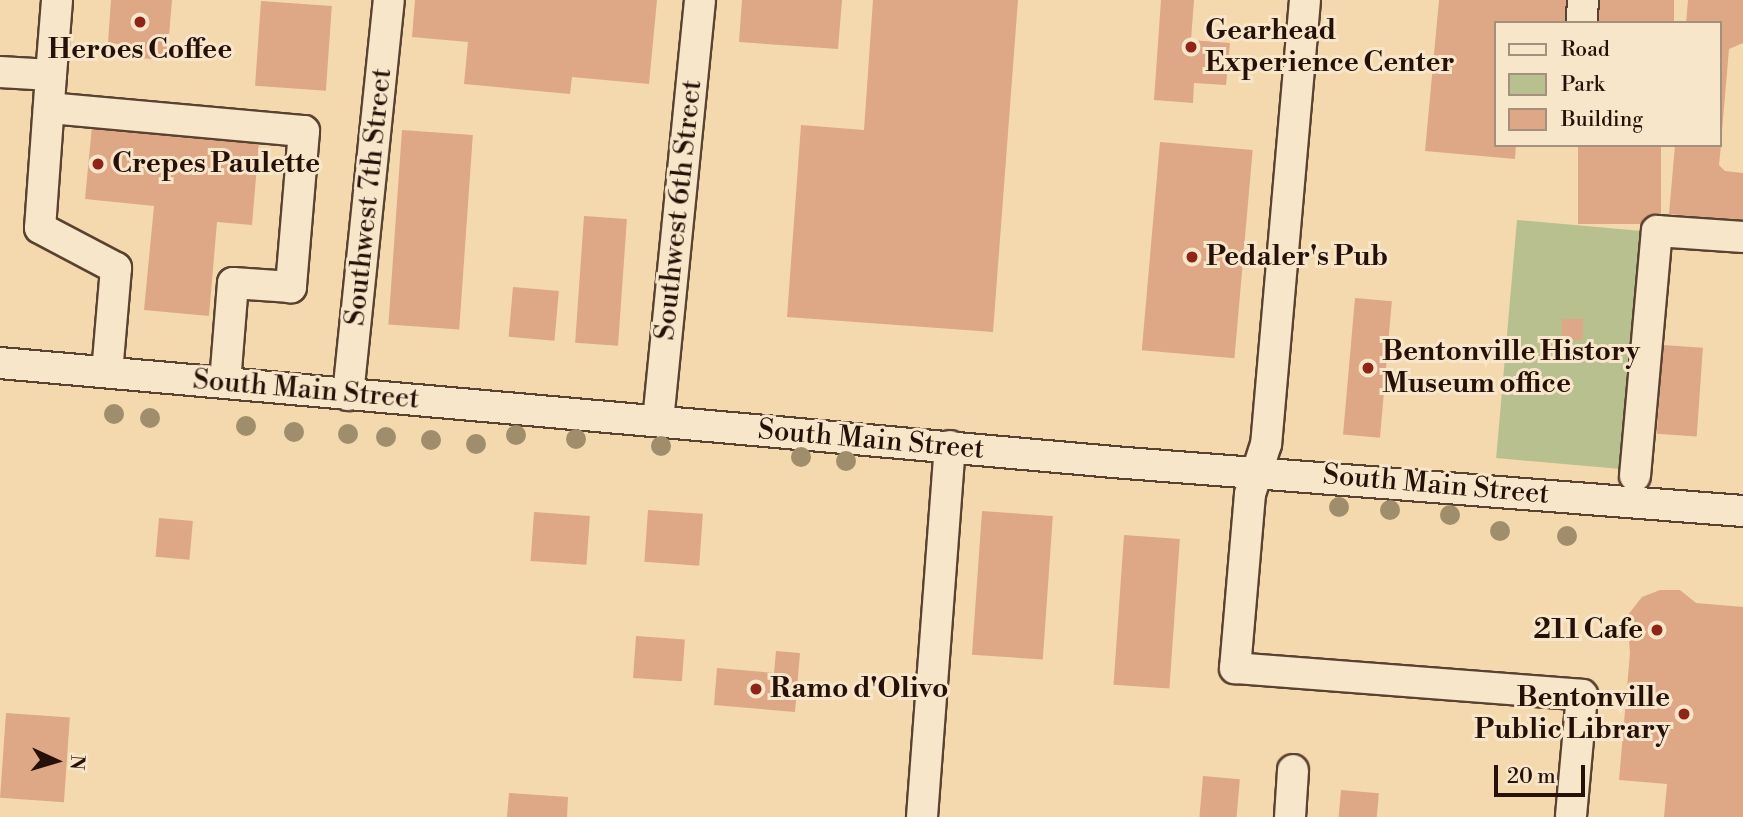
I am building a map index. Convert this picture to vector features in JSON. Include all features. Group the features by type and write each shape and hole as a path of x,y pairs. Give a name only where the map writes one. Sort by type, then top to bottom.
{"street":[{"path":"57,0 40,228 116,268 107,372"},
{"name":"Southwest 7th Street","path":"348,395 389,0"},
{"name":"Southwest 6th Street","path":"658,421 700,0"},
{"path":"1305,0 1266,444 1257,469 1235,668 1582,695 1571,817"},
{"path":"1582,21 1583,0"},
{"path":"0,72 51,75"},
{"path":"49,108 304,131 291,287 233,283 225,382"},
{"path":"1635,476 1657,231 1743,237"},
{"name":"South Main Street","path":"0,363 348,395 1743,511"},
{"path":"922,817 950,446"},
{"path":"1290,817 1293,770"}],"green space":[{"path":"1517,220 1645,231 1624,469 1496,458"}],"building":[{"name":"Heroes Coffee","path":"111,0 172,0 167,60 139,58 140,46 108,43"},
{"path":"415,0 657,0 649,84 572,77 570,94 464,84 468,42 412,37"},
{"path":"742,0 842,0 838,49 739,42"},
{"path":"873,0 1018,0 993,332 787,317 801,125 864,130"},
{"path":"1161,0 1194,0 1191,40 1230,43 1226,85 1194,83 1193,103 1154,100"},
{"path":"1439,0 1576,0 1574,21 1494,21 1494,147 1516,147 1515,159 1425,151"},
{"path":"1596,0 1674,0 1674,21 1596,21"},
{"path":"1688,0 1743,0 1743,43 1729,49 1722,131 1722,21 1686,21"},
{"path":"261,1 332,6 326,91 255,86"},
{"path":"92,126 259,141 252,225 217,222 209,316 144,310 154,206 85,199"},
{"path":"402,130 473,135 459,329 388,325"},
{"path":"1160,142 1253,150 1234,358 1142,350"},
{"path":"1578,147 1661,147 1661,224 1578,224"},
{"path":"1675,147 1721,147 1719,165 1725,171 1743,173 1743,221 1669,214"},
{"path":"584,216 627,219 618,346 575,343"},
{"path":"513,287 559,291 554,341 509,337"},
{"name":"Bentonville History Museum office","path":"1355,298 1392,301 1380,438 1343,434"},
{"path":"1562,319 1583,319 1583,340 1562,340"},
{"path":"1663,345 1703,348 1697,437 1657,434"},
{"path":"648,510 703,514 699,566 644,562"},
{"path":"982,511 1053,516 1043,660 972,655"},
{"path":"534,512 590,516 586,565 531,561"},
{"path":"159,518 193,521 189,560 156,557"},
{"path":"1124,535 1180,539 1169,689 1114,685"},
{"name":"Bentonville Public Library","path":"1660,590 1680,590 1696,603 1743,607 1743,817 1664,817 1667,784 1619,780 1630,653 1627,616 1642,597"},
{"path":"636,636 685,639 682,681 633,678"},
{"name":"Ramo d'Olivo","path":"776,651 800,653 795,712 714,705 717,668 774,673"},
{"path":"6,713 70,717 64,802 0,798"},
{"path":"1203,776 1240,779 1237,817 1199,817"},
{"path":"1341,790 1379,793 1377,817 1339,817"},
{"path":"509,793 568,797 567,817 507,817"}],"place":[{"name":"Heroes Coffee","path":"140,22"},
{"name":"Gearhead Experience Center","path":"1191,47"},
{"name":"Crepes Paulette","path":"98,164"},
{"name":"Pedaler's Pub","path":"1192,257"},
{"name":"Bentonville History Museum office","path":"1368,368"},
{"name":"211 Cafe","path":"1657,630"},
{"name":"Ramo d'Olivo","path":"756,689"},
{"name":"Bentonville Public Library","path":"1684,714"}]}
